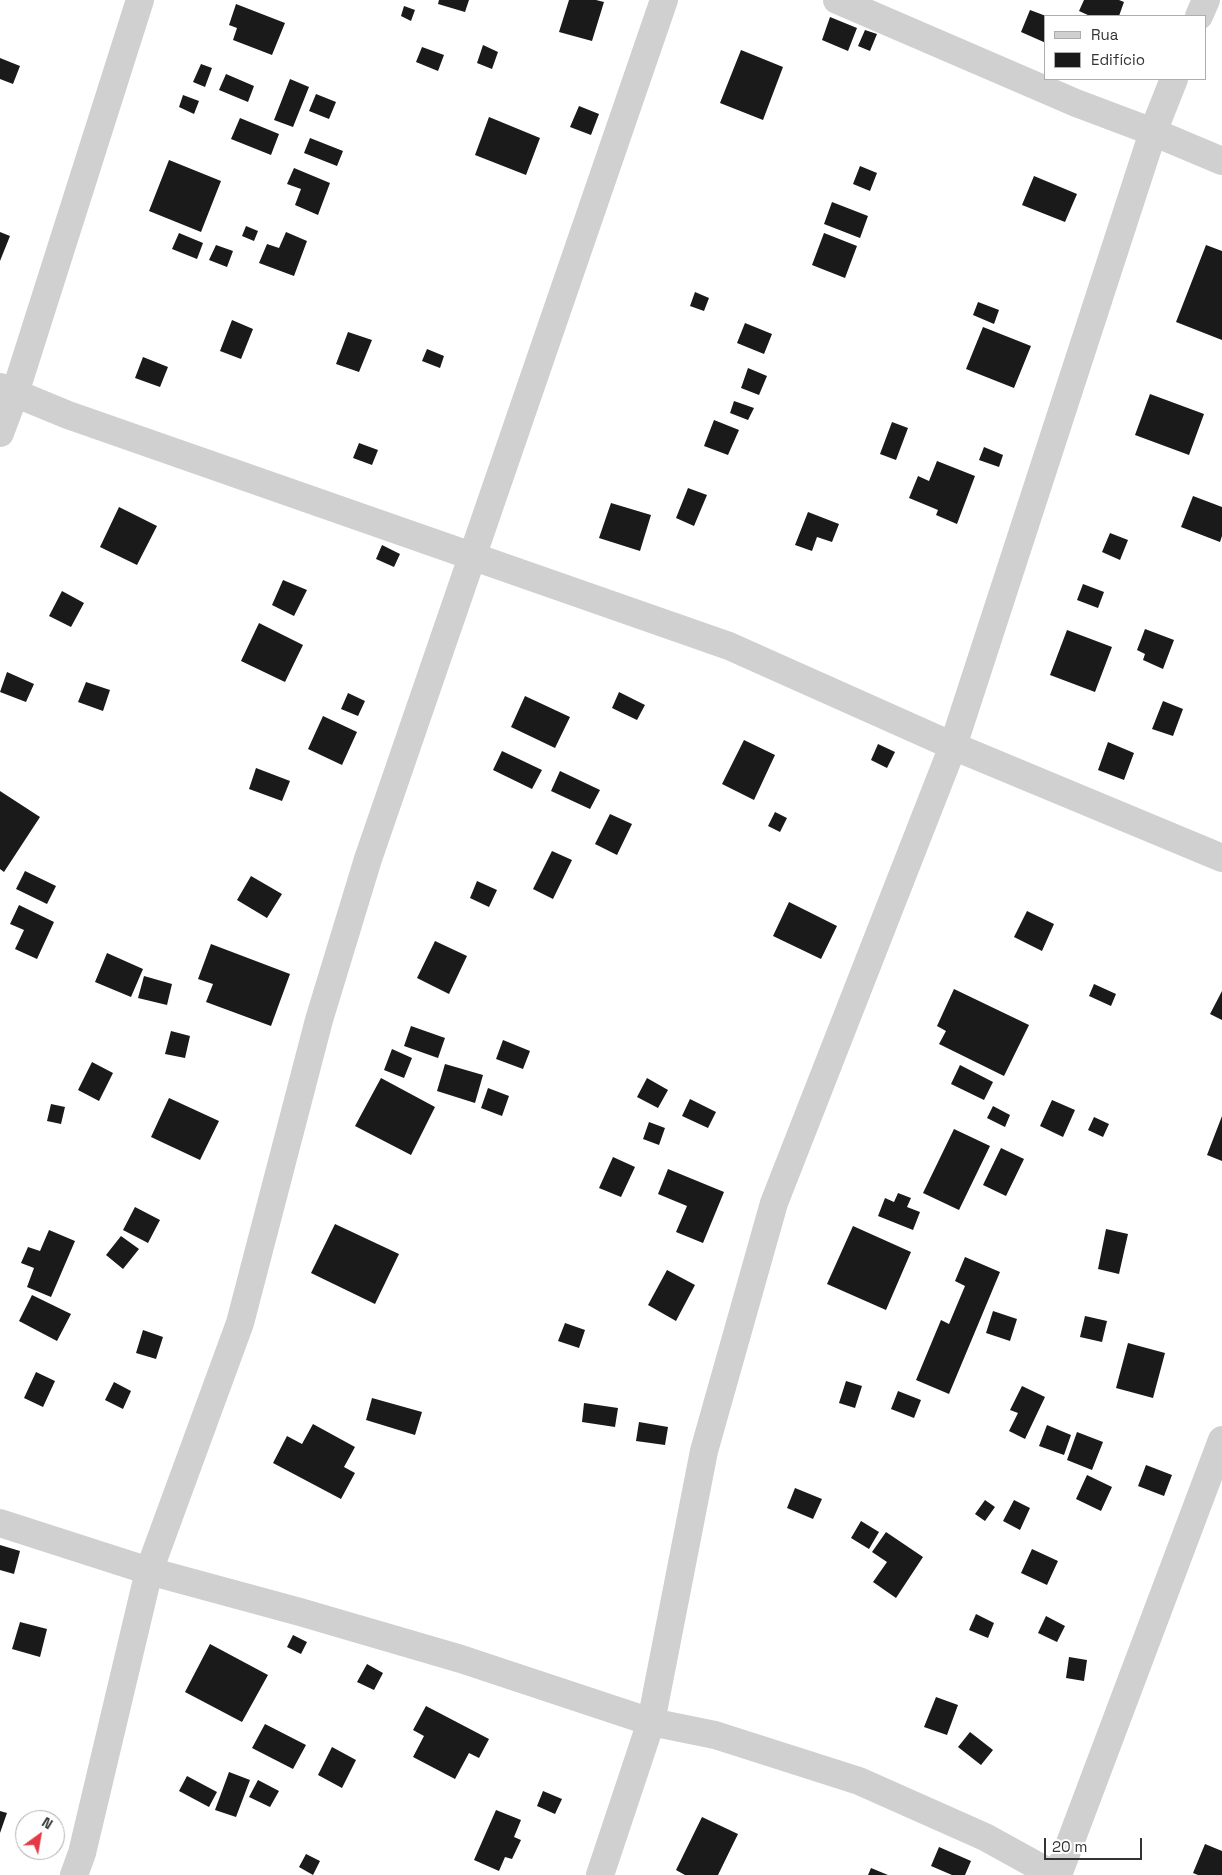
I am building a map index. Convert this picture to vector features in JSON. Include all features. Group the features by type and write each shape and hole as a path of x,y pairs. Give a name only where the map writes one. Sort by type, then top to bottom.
{"street":[{"path":"0,433 8,390 140,0"},
{"path":"74,1875 82,1853 150,1571 240,1323 324,1001 368,859 664,0"},
{"path":"837,0 1076,103 1222,161"},
{"path":"1199,15 1206,0"},
{"path":"600,1875 651,1722 704,1451 774,1203 953,746 1153,132 1174,80"},
{"path":"8,390 68,415 729,646 953,746 1222,858"},
{"path":"1058,1875 1222,1440"},
{"path":"0,1523 150,1571 461,1659 651,1722 715,1735 858,1781 985,1837 1054,1875"}],"building":[{"path":"439,0 469,0 465,12 438,4"},
{"path":"569,0 596,0 604,2 592,41 559,32"},
{"path":"1084,0 1119,0 1124,2 1119,15 1088,15 1079,11"},
{"path":"236,4 285,23 272,55 233,40 237,28 229,25"},
{"path":"404,6 415,10 411,21 401,16"},
{"path":"1030,10 1044,15 1044,42 1021,32"},
{"path":"830,17 857,28 848,51 822,40"},
{"path":"865,30 877,34 870,51 858,46"},
{"path":"483,45 498,52 492,69 477,63"},
{"path":"422,47 444,55 438,71 416,62"},
{"path":"741,50 783,67 763,120 720,103"},
{"path":"0,58 20,66 13,84 0,79"},
{"path":"201,64 212,68 205,87 193,82"},
{"path":"226,74 254,86 248,102 219,90"},
{"path":"290,79 309,87 293,127 274,120"},
{"path":"316,94 336,102 329,119 309,111"},
{"path":"183,95 199,101 194,114 179,107"},
{"path":"579,106 599,114 591,135 570,127"},
{"path":"489,117 540,138 526,175 475,155"},
{"path":"240,118 279,134 271,155 231,139"},
{"path":"310,138 343,151 337,166 304,153"},
{"path":"169,160 221,181 201,232 149,211"},
{"path":"860,166 877,173 870,191 853,184"},
{"path":"294,168 330,183 318,215 295,205 301,189 287,184"},
{"path":"1034,176 1077,194 1065,222 1022,205"},
{"path":"832,202 868,216 860,238 824,224"},
{"path":"246,226 258,231 254,241 242,236"},
{"path":"0,232 10,236 0,261"},
{"path":"286,232 307,241 294,276 259,263 267,244 279,248"},
{"path":"179,233 203,243 197,259 172,249"},
{"path":"824,233 857,246 845,278 812,265"},
{"path":"216,245 233,251 227,267 209,260"},
{"path":"1206,245 1222,251 1222,340 1176,322"},
{"path":"695,292 709,298 704,311 690,306"},
{"path":"978,302 999,310 994,324 973,315"},
{"path":"232,320 253,329 241,359 220,351"},
{"path":"745,323 772,334 764,354 737,343"},
{"path":"983,327 1031,346 1014,388 966,369"},
{"path":"348,332 372,340 359,372 336,364"},
{"path":"427,349 444,356 440,368 422,361"},
{"path":"143,357 168,367 160,387 135,378"},
{"path":"748,368 767,376 759,395 741,388"},
{"path":"1150,394 1204,414 1189,455 1135,435"},
{"path":"734,401 754,408 748,420 730,413"},
{"path":"714,420 739,430 728,455 704,446"},
{"path":"892,422 908,428 896,460 880,454"},
{"path":"359,443 378,450 372,465 353,458"},
{"path":"984,447 1003,455 999,467 979,460"},
{"path":"937,461 975,476 957,524 936,515 938,510 909,498 918,476 929,481"},
{"path":"688,488 707,495 694,526 676,518"},
{"path":"1193,496 1222,507 1222,536 1220,542 1181,527"},
{"path":"611,503 651,515 640,551 599,538"},
{"path":"119,507 157,526 137,565 100,547"},
{"path":"808,512 839,524 832,542 817,537 812,551 795,545"},
{"path":"1110,533 1128,540 1120,560 1102,552"},
{"path":"382,545 400,554 394,567 376,559"},
{"path":"283,580 307,590 294,616 272,605"},
{"path":"1083,584 1104,592 1098,608 1077,600"},
{"path":"62,591 84,603 71,627 49,616"},
{"path":"259,623 303,645 285,682 241,661"},
{"path":"1145,629 1174,640 1163,669 1143,660 1145,654 1137,650"},
{"path":"1067,630 1112,647 1095,692 1050,675"},
{"path":"7,672 34,684 26,702 0,692"},
{"path":"86,682 110,690 103,711 78,702"},
{"path":"619,692 645,705 637,720 612,708"},
{"path":"348,693 365,701 358,716 341,709"},
{"path":"525,696 570,717 555,748 511,727"},
{"path":"1163,701 1183,709 1173,736 1152,729"},
{"path":"323,716 357,732 342,765 308,749"},
{"path":"744,740 775,755 754,800 722,784"},
{"path":"1108,742 1134,753 1124,780 1098,770"},
{"path":"878,744 895,752 887,768 871,760"},
{"path":"502,751 542,770 532,789 493,770"},
{"path":"256,768 290,781 282,801 249,789"},
{"path":"560,771 600,790 590,809 551,791"},
{"path":"0,791 40,817 4,872 0,869"},
{"path":"775,812 787,818 780,832 768,826"},
{"path":"610,814 632,824 617,855 595,844"},
{"path":"552,851 572,860 553,899 533,889"},
{"path":"25,871 56,886 47,904 16,889"},
{"path":"251,876 282,894 267,918 237,900"},
{"path":"477,881 497,890 489,907 470,898"},
{"path":"789,902 837,926 821,959 773,936"},
{"path":"19,905 54,922 37,959 15,949 24,930 10,924"},
{"path":"1027,911 1054,924 1042,951 1014,937"},
{"path":"435,941 467,956 449,994 417,978"},
{"path":"211,944 290,974 271,1026 206,1002 213,984 198,979"},
{"path":"107,953 143,969 131,997 95,982"},
{"path":"144,976 172,984 167,1005 138,998"},
{"path":"1094,984 1116,994 1111,1006 1089,996"},
{"path":"954,989 1029,1025 1004,1076 939,1044 946,1031 937,1026"},
{"path":"1222,991 1222,1020 1210,1014"},
{"path":"411,1026 445,1038 438,1058 404,1046"},
{"path":"171,1031 190,1036 185,1058 165,1054"},
{"path":"503,1040 530,1051 523,1069 496,1059"},
{"path":"392,1049 412,1058 404,1078 384,1070"},
{"path":"92,1062 113,1073 99,1101 78,1090"},
{"path":"445,1064 483,1075 475,1103 437,1091"},
{"path":"960,1065 993,1082 984,1100 951,1084"},
{"path":"381,1078 435,1107 411,1155 355,1126"},
{"path":"647,1078 668,1090 658,1108 637,1097"},
{"path":"488,1088 509,1096 502,1116 481,1108"},
{"path":"169,1098 219,1121 200,1160 151,1137"},
{"path":"690,1099 716,1112 708,1128 682,1116"},
{"path":"1052,1100 1075,1110 1063,1137 1040,1126"},
{"path":"51,1104 65,1107 61,1124 47,1121"},
{"path":"993,1106 1010,1115 1005,1127 987,1118"},
{"path":"1222,1116 1222,1161 1207,1155"},
{"path":"1094,1117 1109,1124 1103,1137 1088,1130"},
{"path":"649,1122 665,1128 659,1145 643,1139"},
{"path":"954,1129 990,1146 959,1210 923,1193"},
{"path":"1001,1148 1024,1159 1006,1196 983,1185"},
{"path":"613,1157 635,1167 621,1197 599,1188"},
{"path":"668,1169 724,1192 703,1243 676,1232 687,1206 658,1194"},
{"path":"898,1193 911,1198 907,1207 920,1212 913,1230 878,1216 885,1198 894,1202"},
{"path":"135,1207 160,1220 148,1243 123,1230"},
{"path":"335,1224 399,1254 375,1304 311,1273"},
{"path":"853,1226 911,1252 886,1310 827,1284"},
{"path":"1106,1229 1128,1234 1119,1274 1098,1269"},
{"path":"49,1230 75,1241 51,1297 27,1287 34,1268 21,1263 28,1247 40,1251"},
{"path":"121,1236 139,1249 123,1269 106,1255"},
{"path":"965,1257 1000,1272 949,1394 916,1380 941,1320 949,1324 965,1286 955,1281"},
{"path":"667,1270 695,1285 676,1321 648,1305"},
{"path":"32,1295 71,1314 57,1341 19,1321"},
{"path":"993,1311 1017,1319 1010,1341 986,1333"},
{"path":"1085,1316 1107,1321 1102,1342 1080,1337"},
{"path":"565,1323 585,1330 579,1348 558,1341"},
{"path":"143,1330 163,1337 156,1359 136,1353"},
{"path":"1128,1343 1165,1353 1153,1398 1116,1388"},
{"path":"36,1372 55,1381 43,1407 24,1398"},
{"path":"846,1381 862,1386 855,1408 839,1403"},
{"path":"114,1382 131,1391 123,1409 105,1400"},
{"path":"1022,1386 1045,1397 1025,1439 1009,1431 1018,1413 1010,1410"},
{"path":"898,1391 921,1400 914,1418 891,1409"},
{"path":"372,1398 422,1412 415,1435 366,1420"},
{"path":"584,1403 618,1408 615,1427 582,1422"},
{"path":"639,1422 668,1427 665,1445 636,1441"},
{"path":"313,1424 355,1447 344,1467 355,1473 341,1499 273,1463 287,1436 302,1444"},
{"path":"1047,1425 1071,1435 1064,1455 1039,1446"},
{"path":"1077,1432 1103,1442 1092,1470 1067,1460"},
{"path":"1146,1465 1172,1475 1164,1496 1138,1486"},
{"path":"1087,1475 1112,1487 1101,1511 1076,1499"},
{"path":"795,1488 822,1499 813,1519 787,1508"},
{"path":"985,1500 995,1507 985,1521 975,1514"},
{"path":"1014,1500 1030,1508 1020,1530 1003,1521"},
{"path":"861,1521 879,1532 869,1549 851,1538"},
{"path":"886,1532 923,1557 896,1598 873,1582 887,1562 872,1552"},
{"path":"0,1545 20,1551 14,1574 0,1570"},
{"path":"1032,1549 1058,1561 1047,1585 1021,1573"},
{"path":"976,1614 994,1623 988,1638 969,1630"},
{"path":"1046,1616 1065,1626 1057,1642 1038,1633"},
{"path":"20,1622 47,1629 40,1657 12,1649"},
{"path":"293,1635 307,1642 301,1654 287,1647"},
{"path":"210,1644 268,1675 242,1722 185,1692"},
{"path":"1069,1657 1087,1660 1084,1681 1066,1678"},
{"path":"367,1664 383,1673 374,1690 357,1682"},
{"path":"936,1697 958,1705 947,1735 924,1727"},
{"path":"426,1706 489,1739 479,1758 469,1753 455,1779 413,1757 424,1736 413,1730"},
{"path":"265,1724 306,1745 293,1769 252,1748"},
{"path":"970,1732 993,1750 981,1765 958,1747"},
{"path":"332,1747 356,1760 342,1788 318,1775"},
{"path":"229,1772 250,1780 236,1817 215,1810"},
{"path":"187,1776 217,1792 209,1807 179,1791"},
{"path":"258,1780 279,1791 270,1807 249,1797"},
{"path":"543,1791 562,1799 555,1814 537,1806"},
{"path":"496,1810 521,1820 514,1837 521,1840 512,1859 505,1857 499,1871 474,1860"},
{"path":"0,1811 7,1813 0,1833"},
{"path":"702,1817 738,1834 718,1875 685,1875 676,1870"},
{"path":"1205,1844 1222,1851 1222,1875 1198,1875 1193,1873"},
{"path":"939,1847 971,1861 965,1875 952,1875 931,1866"},
{"path":"306,1854 320,1861 313,1875 299,1867"},
{"path":"871,1868 888,1875 868,1875"}]}
